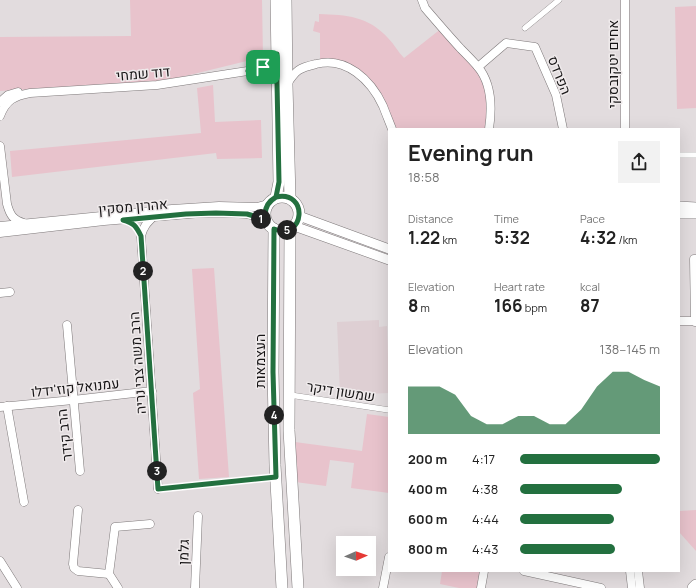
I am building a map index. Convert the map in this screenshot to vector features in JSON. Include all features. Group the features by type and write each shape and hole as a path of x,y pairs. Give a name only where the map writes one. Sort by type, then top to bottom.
{"main road":[{"path":"276,0 277,54 282,84 290,198"},
{"path":"272,201 281,196 295,201 298,206 300,216 298,222 292,228 279,231 270,225 265,215 266,209 272,201 279,182 286,0"},
{"name":"העצמאות","path":"270,225 276,477 282,588"},
{"path":"285,588 297,588 289,430 292,228"},
{"path":"693,588 696,585"}],"street":[{"path":"422,0 425,8 478,67 484,76 488,86 490,110 489,128"},
{"path":"525,28 559,0"},
{"name":"אחים יטקובסקי","path":"625,0 625,128"},
{"name":"הפרדס","path":"478,67 506,43 534,47 556,95 563,128"},
{"name":"דוד שמחי","path":"248,71 268,65 274,60 277,54"},
{"path":"282,84 303,67 328,61 340,63 353,69 370,84 382,105 392,128"},
{"name":"דוד שמחי","path":"0,116 6,104 14,98 25,94 178,83 260,70 282,84"},
{"name":"דוד שמחי","path":"0,102 8,95 13,93 38,93"},
{"path":"0,146 9,212 18,221 25,223"},
{"path":"680,155 696,154"},
{"name":"אהרון מסקין","path":"0,225 180,208 219,206 257,207 272,201"},
{"path":"0,225 6,213 7,204"},
{"path":"680,206 696,207"},
{"name":"אהרון מסקין","path":"0,233 201,213 238,213 254,216 270,225"},
{"path":"680,214 696,214"},
{"path":"300,216 388,249"},
{"path":"141,236 144,226 153,217"},
{"path":"123,220 134,224 141,236"},
{"path":"292,228 388,260"},
{"name":"הרב משה צבי נריה","path":"141,236 158,489"},
{"path":"680,321 696,322 694,259 696,259"},
{"path":"0,293 10,292"},
{"name":"הרב קידר","path":"67,325 80,471"},
{"name":"עמנואל קוז'ידלו","path":"4,406 152,391"},
{"name":"שמשון דיקר","path":"290,395 388,410"},
{"path":"4,406 24,502"},
{"path":"158,489 276,477"},
{"path":"78,510 73,564 74,568 78,571 109,574"},
{"name":"גלמן","path":"195,588 198,516"},
{"path":"118,588 109,574 115,527 150,524"},
{"path":"0,561 17,588"},
{"path":"383,588 388,563"},
{"path":"481,588 484,572"},
{"path":"529,572 601,588"},
{"path":"630,572 632,588"},
{"path":"638,572 640,588"}],"shaded area":[{"path":"130,0 262,0 263,57 165,81 0,91 0,37 131,36"},
{"path":"696,6 696,108 677,109 675,7"},
{"path":"319,14 348,16 365,21 373,25 388,38 404,58 442,28 484,76 489,128 392,128 382,105 353,69 320,62 320,33 313,31 315,21 319,22"},
{"path":"213,85 215,122 261,120 262,158 217,159 216,153 12,177 10,151 201,133 197,88"},
{"path":"214,268 229,477 199,479 193,393 200,389 192,269"},
{"path":"379,320 379,327 387,326 388,393 340,395 337,322"},
{"path":"367,414 388,417 388,493 351,488 354,463 330,460 326,486 295,482 295,442 362,451"},
{"path":"696,510 696,551 680,533 680,511"},
{"path":"442,572 484,572 481,588 459,588 440,584"}],"route":[{"path":"263,67 248,71 260,70 265,72 277,83 279,182 276,197 271,200 266,209 265,215 267,222 254,216 238,213 201,213 123,220 134,224 141,236 158,489 276,477 273,372 274,229 279,231 290,230 298,222 300,216 298,206 295,201 286,197 276,197 279,182 277,54 271,63 263,67"}]}
